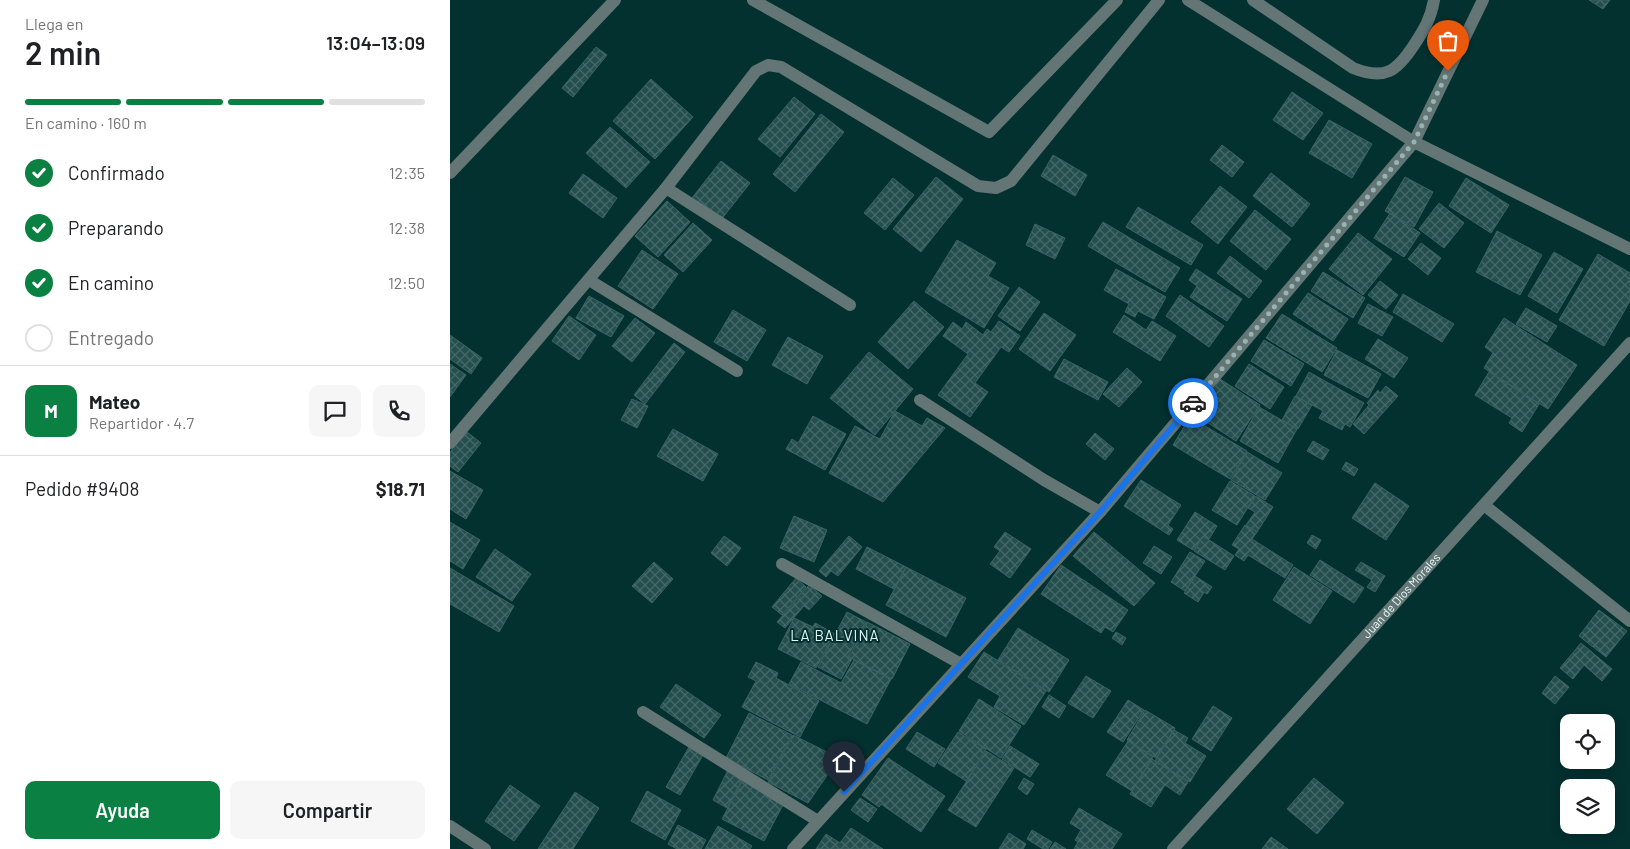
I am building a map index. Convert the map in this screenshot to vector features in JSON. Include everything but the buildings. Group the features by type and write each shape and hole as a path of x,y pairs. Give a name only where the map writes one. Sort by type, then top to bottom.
{"street":[{"path":"450,172 615,0"},
{"path":"753,0 989,132 1117,0"},
{"path":"450,443 666,188 756,71 768,65 781,67 978,186 996,188 1011,181 1159,0"},
{"path":"1188,0 1414,142 1630,250"},
{"path":"1253,0 1353,68 1381,73 1400,65 1428,24 1434,0"},
{"path":"792,849 1100,512 1414,142 1483,0"},
{"path":"666,188 850,305"},
{"path":"589,280 737,371"},
{"name":"Juan de Dios Morales","path":"1173,849 1630,343"},
{"path":"920,400 1044,480 1100,512"},
{"path":"1484,505 1630,621"},
{"path":"782,564 961,664"},
{"path":"643,712 818,821"},
{"path":"450,826 485,849"}],"way so far":[{"path":"1193,403 1414,142 1448,71"}],"district":[{"name":"LA BALVINA","path":"835,636"}],"route":[{"path":"844,792 1100,512 1193,403"}]}
